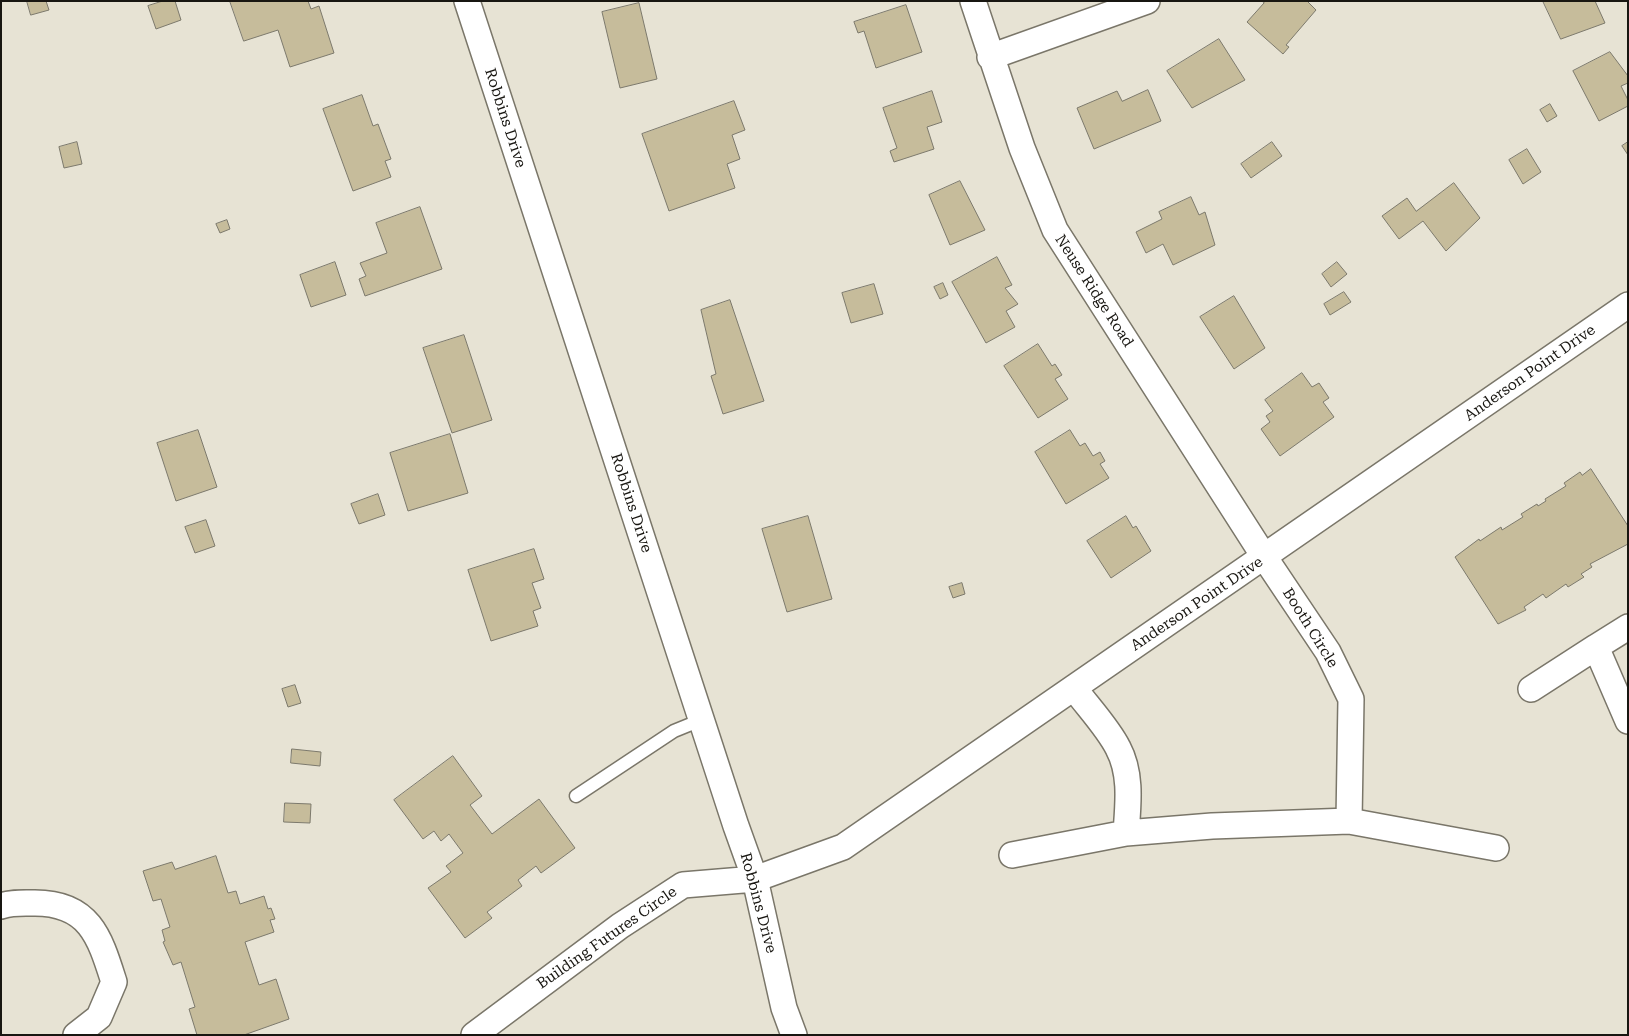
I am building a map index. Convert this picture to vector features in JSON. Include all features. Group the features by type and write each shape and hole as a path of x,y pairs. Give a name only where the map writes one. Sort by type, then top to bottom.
{"street":[{"name":"Robbins Drive","path":"467,1 701,720 755,879 784,1008 794,1035"},
{"name":"Neuse Ridge Road","path":"973,1 990,57 1022,148 1055,230 1265,558"},
{"path":"990,57 1148,1"},
{"name":"Anderson Point Drive","path":"755,879 844,847 1265,558 1628,305"},
{"name":"Booth Circle","path":"1265,558 1328,652 1351,700 1349,821"},
{"path":"1531,689 1628,628"},
{"path":"1596,648 1628,721"},
{"path":"1074,688 1118,748 1126,772 1129,796 1126,833"},
{"path":"1012,855 1126,833 1212,826 1349,821 1496,848"},
{"name":"Building Futures Circle","path":"474,1035 620,926 683,886 755,879"},
{"path":"1,906 10,903 49,903 82,914 102,944 114,982 99,1017 76,1035"},
{"path":"774,1035 784,1008"}],"lane":[{"path":"576,796 674,731 701,720"}],"building":[{"path":"27,1 46,1 49,10 31,15"},
{"path":"163,1 175,1 181,20 156,29 148,6"},
{"path":"230,1 308,1 311,9 319,6 334,53 290,67 278,30 244,41"},
{"path":"1262,1 1307,1 1316,10 1286,45 1289,47 1283,54 1247,22 1264,3"},
{"path":"1543,1 1595,1 1605,23 1561,39"},
{"path":"639,3 657,79 620,88 602,12"},
{"path":"906,5 922,52 876,68 864,31 858,33 854,22"},
{"path":"1219,39 1245,80 1192,108 1167,71"},
{"path":"1610,52 1628,76 1628,83 1621,86 1628,100 1628,106 1599,121 1573,71"},
{"path":"1148,90 1161,121 1094,149 1077,108 1117,91 1122,101"},
{"path":"932,91 942,122 927,127 934,149 894,162 890,151 897,148 883,108"},
{"path":"362,95 373,126 378,124 391,159 385,161 391,177 353,191 323,109"},
{"path":"734,101 745,130 732,135 740,159 727,164 735,188 669,211 642,134"},
{"path":"1550,104 1557,116 1547,122 1540,110"},
{"path":"77,142 82,164 64,168 59,147"},
{"path":"1272,142 1282,156 1251,178 1241,164"},
{"path":"1628,142 1628,155 1622,146"},
{"path":"1527,149 1541,172 1523,184 1509,160"},
{"path":"960,181 985,230 950,245 929,195"},
{"path":"1454,183 1480,218 1446,251 1423,221 1399,239 1382,216 1407,198 1416,211"},
{"path":"1191,197 1199,215 1205,212 1215,245 1173,265 1163,244 1146,253 1136,232 1162,219 1159,212"},
{"path":"420,207 442,269 365,296 359,279 366,276 360,263 387,253 376,223"},
{"path":"227,220 230,229 220,233 216,224"},
{"path":"997,257 1012,285 1005,288 1018,304 1006,311 1015,327 986,343 952,282"},
{"path":"335,262 346,295 311,307 300,275"},
{"path":"1337,262 1347,274 1331,287 1322,274"},
{"path":"943,283 948,295 940,299 934,287"},
{"path":"874,284 883,314 851,323 842,293"},
{"path":"1344,292 1351,302 1330,315 1324,304"},
{"path":"1234,296 1265,348 1234,369 1200,317"},
{"path":"730,300 764,401 723,414 711,376 716,374 701,310"},
{"path":"464,335 492,420 452,433 423,348"},
{"path":"1038,344 1052,366 1055,364 1062,375 1055,379 1068,399 1038,418 1004,366"},
{"path":"1302,373 1312,387 1319,383 1329,398 1323,402 1334,417 1280,456 1261,429 1270,422 1266,416 1273,411 1265,400"},
{"path":"198,430 217,487 176,501 157,443"},
{"path":"1070,430 1080,446 1085,443 1093,456 1100,452 1105,461 1100,464 1109,478 1066,504 1035,452"},
{"path":"450,434 468,493 408,511 390,453"},
{"path":"1591,469 1628,526 1628,544 1590,564 1592,567 1581,574 1584,577 1568,587 1566,584 1546,598 1543,594 1524,607 1526,610 1498,624 1455,557 1479,539 1480,541 1501,527 1502,530 1523,517 1521,514 1546,501 1545,499 1566,486 1564,483 1580,472 1582,475"},
{"path":"378,494 385,515 359,524 351,504"},
{"path":"808,516 832,599 787,612 762,529"},
{"path":"1126,516 1133,528 1136,526 1151,551 1111,578 1087,541"},
{"path":"206,520 215,546 195,553 185,527"},
{"path":"534,549 544,579 532,583 541,608 533,611 538,626 491,641 468,570"},
{"path":"962,583 965,594 953,598 949,587"},
{"path":"295,685 301,703 288,707 282,689"},
{"path":"292,749 321,752 320,766 291,763"},
{"path":"453,756 482,796 470,805 492,834 539,799 575,848 541,873 536,866 518,880 522,886 487,912 492,918 465,938 428,888 451,872 446,866 463,853 449,834 441,841 434,831 423,839 394,800"},
{"path":"285,803 311,804 310,823 284,822"},
{"path":"216,856 228,893 236,891 240,904 264,896 268,909 271,908 275,919 270,920 274,932 245,942 259,985 276,979 289,1019 244,1035 197,1035 189,1009 195,1007 181,962 173,965 163,942 165,941 162,930 170,927 161,899 153,901 143,871 172,862 175,869"}]}
